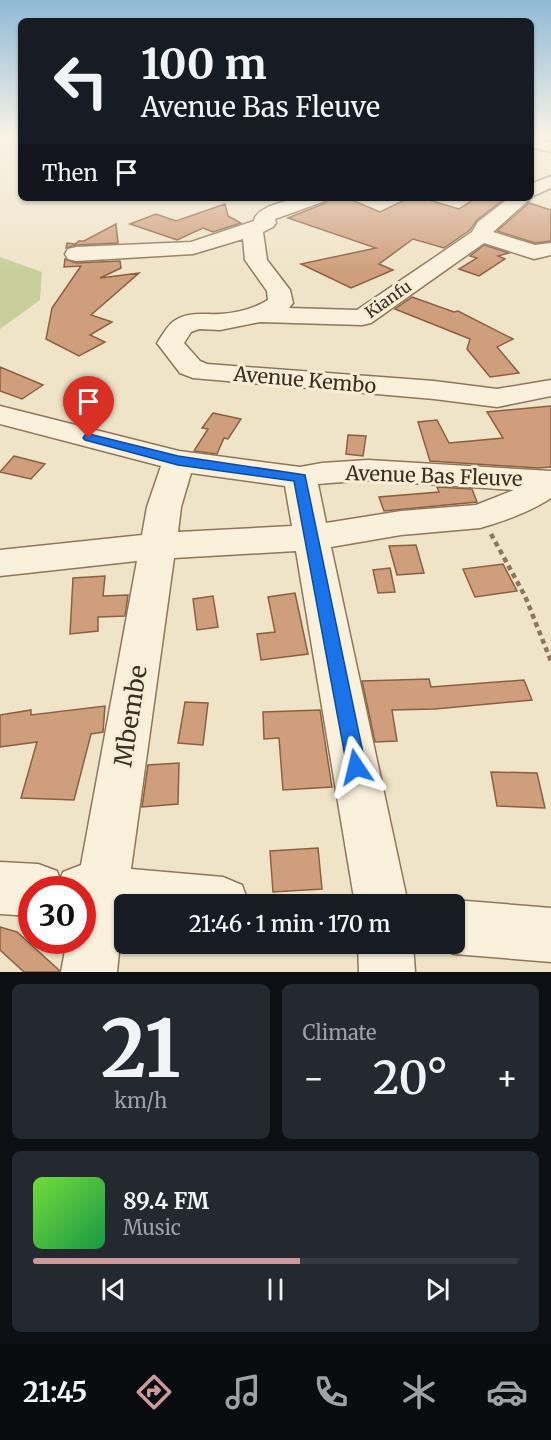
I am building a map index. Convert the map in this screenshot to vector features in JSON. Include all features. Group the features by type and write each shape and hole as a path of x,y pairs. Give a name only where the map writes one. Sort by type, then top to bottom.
{"street":[{"path":"534,190 551,181"},
{"path":"76,254 193,248 252,230 266,223 263,219 268,215 307,201"},
{"name":"Kianfu","path":"260,315 362,318 482,235 485,226 516,201"},
{"path":"252,230 256,260 278,290 281,303 260,315"},
{"path":"482,235 534,252 551,249"},
{"name":"Avenue Kembo","path":"260,315 220,322 189,322 171,339 170,343 190,367 203,372 434,390 496,398 551,388"},
{"name":"Avenue Bas Fleuve","path":"0,415 178,460 300,478 322,472 368,470 551,483"},
{"name":"Mbembe","path":"96,876 164,507 178,460"},
{"path":"300,478 314,537 380,894"},
{"path":"0,563 158,546 314,537 401,523 480,516 529,497 551,483"},
{"path":"0,888 18,889"},
{"path":"96,892 115,894"},
{"path":"465,928 551,935"},
{"name":"Mbembe","path":"89,972 90,954"},
{"path":"386,954 387,972"}],"path":[{"path":"480,516 512,567 543,636 551,661"}],"green space":[{"path":"0,257 42,272 40,300 0,329"}],"building":[{"path":"326,201 354,201 380,212 403,201 432,201 459,209 471,201 502,201 477,220 470,230 444,248 413,239 379,264 393,270 351,288 301,264 376,248 288,218"},
{"path":"529,203 551,210 551,241 535,243 497,231"},
{"path":"225,204 228,216 241,223 213,232 203,228 177,240 130,224 156,214 176,221"},
{"path":"116,224 118,243 76,245 66,248 67,243 75,244 84,241"},
{"path":"484,245 509,253 498,256 505,259 479,276 459,269 477,258 470,256"},
{"path":"65,259 76,263 120,261 121,268 100,278 139,273 91,315 112,322 90,335 105,342 79,356 46,339 52,308 81,266 64,267"},
{"path":"412,297 454,312 458,311 513,339 497,347 519,373 490,377 467,349 470,339 395,309"},
{"path":"0,367 43,385 22,399 0,391"},
{"path":"551,406 551,467 430,461 418,422 437,420 449,443 503,438 487,412"},
{"path":"213,413 241,419 228,439 224,438 217,454 194,451 208,429 202,428"},
{"path":"348,435 366,436 363,456 346,454"},
{"path":"14,456 45,464 31,479 0,472"},
{"path":"437,487 472,489 477,502 384,511 379,497 439,492"},
{"path":"416,545 424,573 397,575 389,546"},
{"path":"503,564 517,591 475,597 463,569"},
{"path":"390,568 395,592 378,593 373,570"},
{"path":"105,576 103,596 128,595 125,616 98,617 98,631 70,634 73,578"},
{"path":"295,593 308,654 261,660 257,634 275,632 268,597"},
{"path":"213,596 218,627 197,630 193,599"},
{"path":"429,679 431,687 524,680 532,700 435,709 392,710 397,741 375,742 362,681"},
{"path":"185,702 208,703 203,745 178,743"},
{"path":"105,706 103,732 91,734 74,800 21,798 37,742 0,747 0,715 31,710 31,715"},
{"path":"320,710 332,787 283,790 279,738 264,739 263,712"},
{"path":"179,763 178,804 142,807 148,765"},
{"path":"491,772 537,773 545,808 497,806"},
{"path":"318,848 322,889 273,892 270,851"},
{"path":"0,927 18,933 18,954 41,954 59,972 24,972 0,950"}],"route":[{"path":"89,438 178,460 300,478 314,537 356,767"}]}
